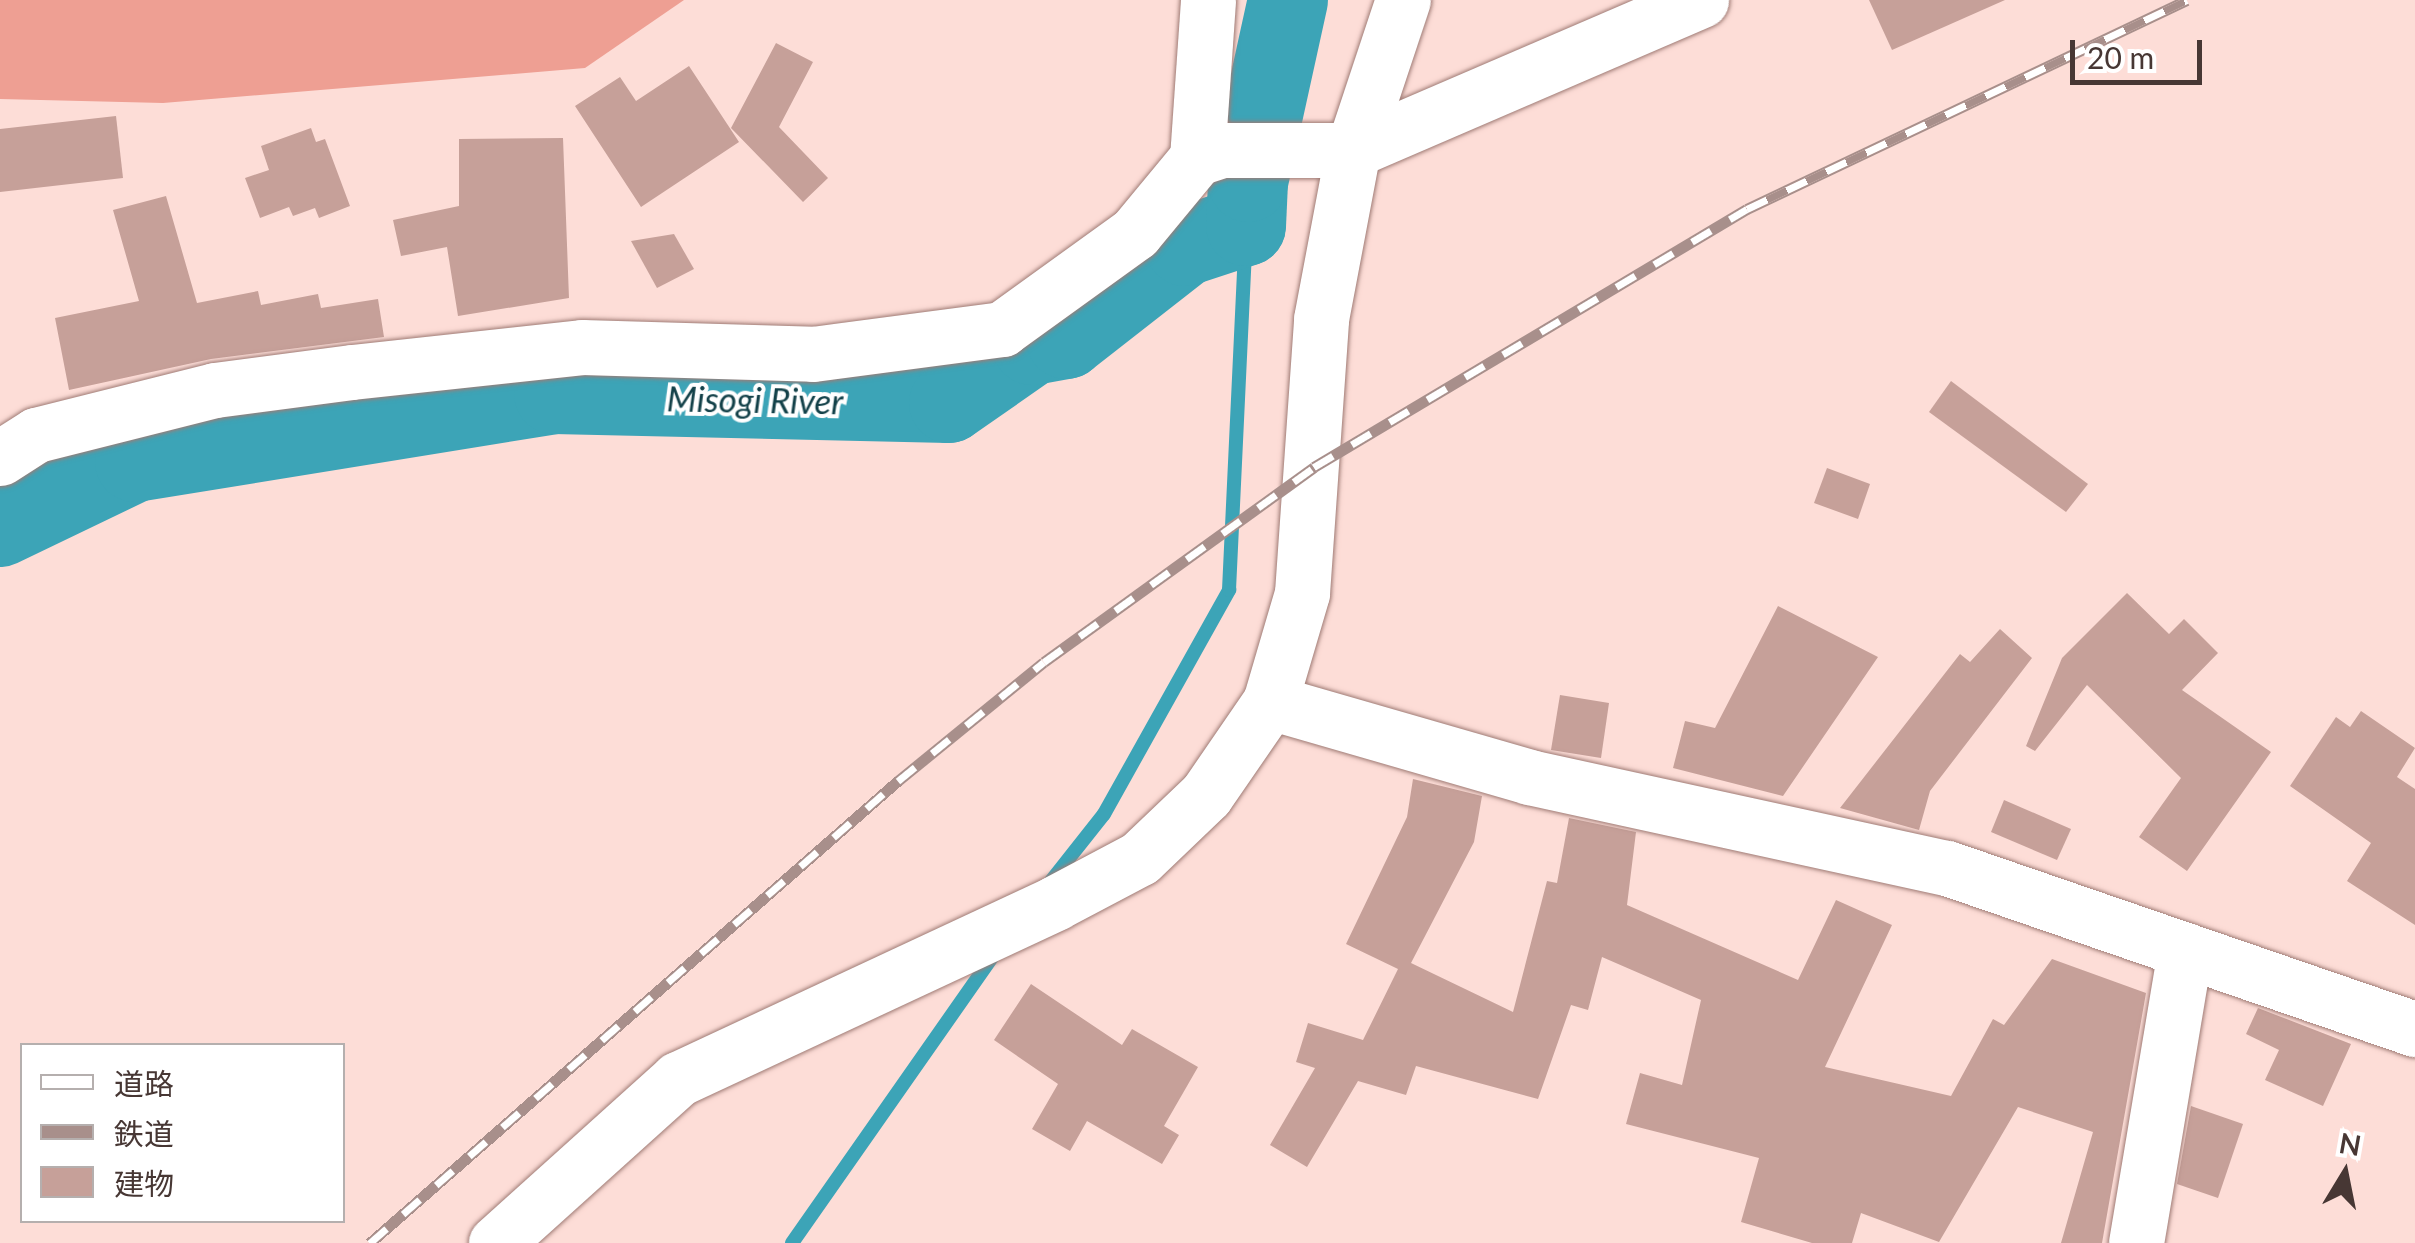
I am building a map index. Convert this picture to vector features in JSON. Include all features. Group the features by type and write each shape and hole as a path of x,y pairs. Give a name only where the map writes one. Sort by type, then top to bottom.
{"street":[{"path":"0,458 36,436 254,385 582,347 813,354 1002,329 1135,233 1208,156 1208,0"},
{"path":"496,1243 678,1079 1055,903 1140,858 1206,795 1270,702 1302,593 1321,319 1353,150 1402,0"},
{"path":"1208,156 1293,156 1353,150 1701,0"},
{"path":"1270,702 1529,777 1947,868 2415,1030"},
{"path":"2136,1243 2185,950"}],"shaded area":[{"path":"0,0 684,0 585,68 163,103 0,99"}],"building":[{"path":"1869,0 2005,0 1892,50"},
{"path":"776,43 813,62 779,127 828,178 803,202 731,128"},
{"path":"689,66 739,142 641,207 575,106 620,77 636,101"},
{"path":"116,116 123,178 0,192 0,129"},
{"path":"311,128 316,142 325,139 350,206 319,218 315,208 293,216 289,207 260,218 245,178 269,170 261,146"},
{"path":"563,138 569,298 458,316 447,247 401,256 393,220 459,206 459,139"},
{"path":"166,196 197,303 258,291 261,305 318,294 321,308 378,299 384,337 211,359 69,390 55,318 139,301 113,210"},
{"path":"674,234 694,269 657,288 631,241"},
{"path":"1951,381 2088,484 2066,512 1929,412"},
{"path":"1827,468 1870,484 1858,519 1814,503"},
{"path":"2127,593 2169,634 2184,619 2218,653 2182,690 2271,752 2187,871 2139,837 2181,778 2087,685 2035,751 2026,746 2062,658"},
{"path":"1778,606 1878,657 1783,796 1673,768 1685,721 1715,728"},
{"path":"2000,629 2032,658 1930,791 1919,830 1840,808 1960,654 1970,662"},
{"path":"1560,695 1609,703 1601,758 1551,750"},
{"path":"2361,711 2415,748 2397,777 2415,789 2415,925 2347,881 2371,843 2290,786 2336,717 2350,727"},
{"path":"1413,779 1482,796 1474,842 1411,963 1513,1012 1547,881 1557,883 1569,818 1636,832 1627,905 1798,980 1836,900 1892,925 1825,1067 1951,1096 1993,1019 2004,1025 2052,959 2146,993 2102,1243 2061,1243 2093,1132 2018,1107 1939,1242 1861,1213 1852,1243 1812,1243 1741,1222 1759,1158 1626,1124 1640,1073 1682,1085 1701,1000 1602,957 1588,1010 1571,1005 1538,1099 1416,1066 1406,1095 1358,1081 1307,1167 1270,1145 1315,1068 1296,1062 1308,1023 1363,1040 1398,969 1346,944 1407,817"},
{"path":"2004,800 2071,829 2057,860 1991,832"},
{"path":"1031,984 1122,1045 1132,1029 1198,1067 1164,1126 1179,1135 1162,1164 1087,1121 1070,1151 1032,1129 1058,1084 994,1040"},
{"path":"2258,1008 2351,1044 2323,1106 2265,1080 2279,1050 2246,1034"},
{"path":"2191,1106 2243,1124 2218,1198 2177,1184"}],"waterway":[{"name":"Misogi River","path":"0,527 135,462 554,394 949,403 1032,345 1066,339 1185,246 1246,226 1248,182 1288,0"},
{"path":"1051,881 1104,814 1229,590 1246,226"},
{"path":"792,1243 995,953"}],"railway":[{"path":"370,1243 898,781 1044,662 1314,467 1747,209 2187,0"}]}
